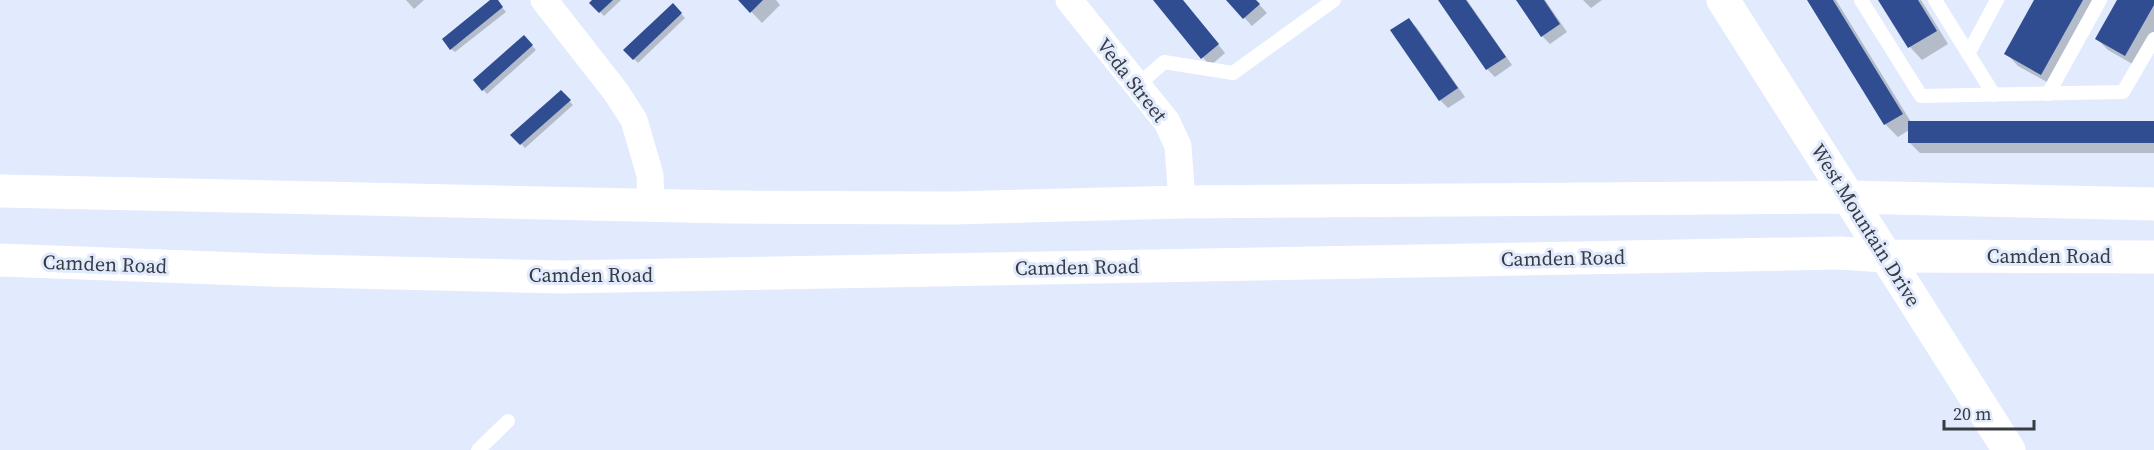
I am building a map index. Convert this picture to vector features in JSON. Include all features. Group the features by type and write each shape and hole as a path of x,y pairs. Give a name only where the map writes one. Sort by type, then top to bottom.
{"street":[{"path":"544,0 616,92 634,120 650,175 651,206"},
{"name":"Veda Street","path":"1070,0 1167,122 1178,146 1182,202"},
{"name":"West Mountain Drive","path":"1723,0 2009,450"},
{"path":"0,191 651,206 953,208 1182,202 1848,197 2154,204"},
{"name":"Camden Road","path":"0,260 267,270 561,277 1840,253 1885,256 2154,256"}],"lane":[{"path":"1138,85 1164,62 1233,73 1335,0"},
{"path":"1861,0 1921,96 2123,92 2154,39"},
{"path":"1935,0 1994,95"},
{"path":"1968,54 1998,0"},
{"path":"2048,94 2100,0"},
{"path":"477,450 508,420"}],"building":[{"path":"490,0 498,0 503,7 450,50 442,39"},
{"path":"592,0 613,0 599,13 589,3"},
{"path":"738,0 763,0 750,13"},
{"path":"1153,0 1183,0 1219,44 1201,59"},
{"path":"1226,0 1256,0 1260,4 1243,19"},
{"path":"1438,0 1466,0 1506,57 1486,70"},
{"path":"1516,0 1544,0 1560,24 1541,37"},
{"path":"1807,0 1833,0 1903,114 1884,125"},
{"path":"1878,0 1918,0 1937,31 1908,48"},
{"path":"2034,0 2083,0 2041,75 2004,54"},
{"path":"2117,0 2154,0 2154,5 2125,56 2095,39"},
{"path":"673,3 682,13 633,60 623,50"},
{"path":"1409,18 1458,88 1439,101 1390,30"},
{"path":"524,35 533,45 482,91 473,80"},
{"path":"561,90 571,100 520,145 510,135"},
{"path":"1908,121 2154,121 2154,143 1908,143"}]}
